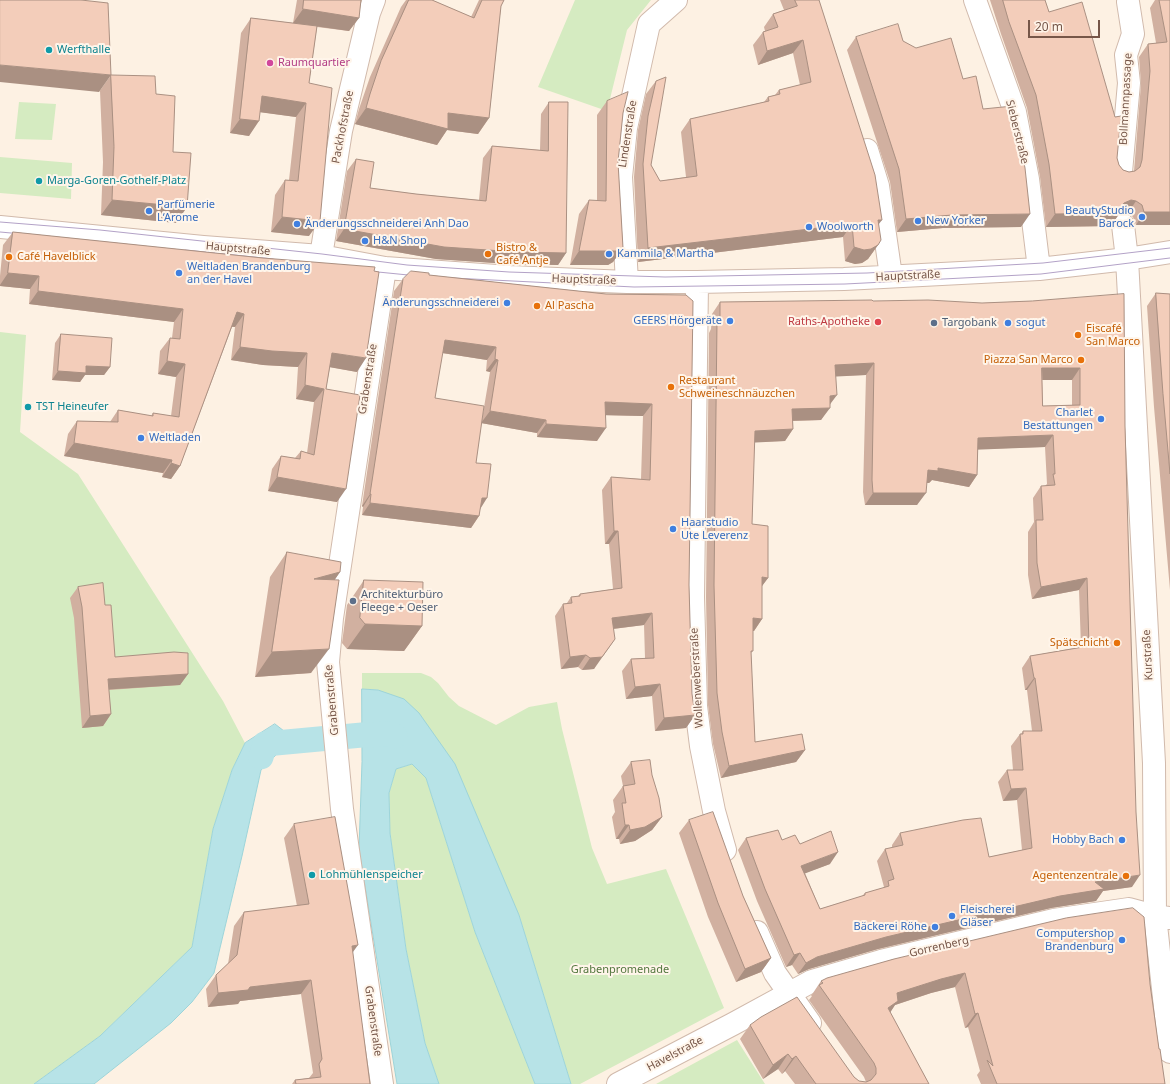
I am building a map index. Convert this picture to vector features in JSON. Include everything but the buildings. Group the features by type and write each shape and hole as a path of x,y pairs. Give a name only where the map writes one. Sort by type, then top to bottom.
{"street":[{"name":"Packhofstraße","path":"321,256 341,131 369,13 374,0"},
{"name":"Lindenstraße","path":"627,282 621,177 626,128 649,24 676,0"},
{"name":"Sieberstraße","path":"975,0 1015,112 1028,179 1039,269"},
{"name":"Bollmannpassage","path":"1121,172 1129,83 1126,55 1133,34 1128,2"},
{"path":"862,134 878,186 891,276"},
{"path":"1123,225 1128,259"},
{"name":"Hauptstraße","path":"0,226 204,247 321,256 385,268 510,277 627,282 697,282 891,276 1039,269 1128,259 1170,252"},
{"name":"Kurstraße","path":"1128,259 1162,762 1162,917 1170,1052"},
{"name":"Grabenstraße","path":"382,1084 346,842 328,662 332,618 385,268"},
{"name":"Wollenweberstraße","path":"697,282 693,597 696,706 701,746 714,811 721,840 731,869"},
{"name":"Gorrenberg","path":"733,1024 792,998 812,981 881,961 1054,920 1129,909 1162,917"},
{"path":"748,913 775,972 823,1040"},
{"name":"Havelstraße","path":"618,1084 733,1024"}],"green space":[{"path":"575,0 651,0 627,30 607,111 538,87"},
{"path":"19,102 56,104 52,140 15,139"},
{"path":"0,157 72,163 71,199 0,193"},
{"path":"0,332 26,335 20,432 78,474 223,701 245,743 232,770 213,829 192,947 100,1036 34,1084 0,1084"},
{"name":"Grabenpromenade","path":"362,673 421,673 431,677 438,683 449,697 459,706 496,725 529,707 557,702 562,729 592,848 607,884 666,869 724,1008 580,1084 571,1084 519,915 379,690 362,689"},
{"path":"412,764 426,778 475,932 535,1084 439,1084 425,1043 406,949 390,833 389,793 396,769"},
{"path":"737,1040 765,1084 656,1084"}],"water":[{"path":"362,689 378,690 404,699 419,713 455,764 519,915 571,1084 535,1084 475,932 426,778 412,764 396,769 389,793 390,833 406,949 425,1043 439,1084 397,1084 359,849 362,762"},
{"path":"275,724 284,731 286,745 261,770 214,973 192,1002 171,1023 94,1084 34,1084 100,1036 192,947 213,829 232,770 245,743"}],"waterway":[{"path":"261,757 265,744 362,735 391,734 395,736"}],"tram line":[{"path":"0,222 100,230 322,254 407,265 509,272 665,277 867,273 1043,263 1170,248"},
{"path":"0,232 22,234"},
{"path":"185,250 273,259"},
{"path":"452,278 634,287 845,284 1041,274 1170,258"},
{"path":"368,271 418,276"}],"place":[{"name":"Werfthalle","path":"49,50"},
{"name":"Raumquartier","path":"270,63"},
{"name":"Marga-Goren-Gothelf-Platz","path":"39,181"},
{"name":"Parfümerie L‘Arome","path":"149,211"},
{"name":"BeautyStudio Barock","path":"1142,217"},
{"name":"New Yorker","path":"918,221"},
{"name":"Änderungsschneiderei Anh Dao","path":"297,224"},
{"name":"Woolworth","path":"809,227"},
{"name":"H&N Shop","path":"365,241"},
{"name":"Bistro & Café Antje","path":"488,254"},
{"name":"Kammila & Martha","path":"609,254"},
{"name":"Café Havelblick","path":"9,257"},
{"name":"Weltladen Brandenburg an der Havel","path":"179,273"},
{"name":"Änderungsschneiderei","path":"507,303"},
{"name":"Al Pascha","path":"537,306"},
{"name":"GEERS Hörgeräte","path":"730,321"},
{"name":"Raths-Apotheke","path":"878,322"},
{"name":"Targobank","path":"934,323"},
{"name":"sogut","path":"1008,323"},
{"name":"Eiscafé San Marco","path":"1078,335"},
{"name":"Piazza San Marco","path":"1081,360"},
{"name":"Restaurant Schweineschnäuzchen","path":"671,387"},
{"name":"TST Heineufer","path":"28,407"},
{"name":"Charlet Bestattungen","path":"1101,419"},
{"name":"Weltladen","path":"141,438"},
{"name":"Haarstudio Ute Leverenz","path":"673,529"},
{"name":"Architekturbüro Fleege + Oeser","path":"353,601"},
{"name":"Spätschicht","path":"1117,643"},
{"name":"Hobby Bach","path":"1122,840"},
{"name":"Lohmühlenspeicher","path":"312,875"},
{"name":"Agentenzentrale","path":"1126,876"},
{"name":"Fleischerei Gläser","path":"952,916"},
{"name":"Bäckerei Röhe","path":"935,927"},
{"name":"Computershop Brandenburg","path":"1122,940"}]}
